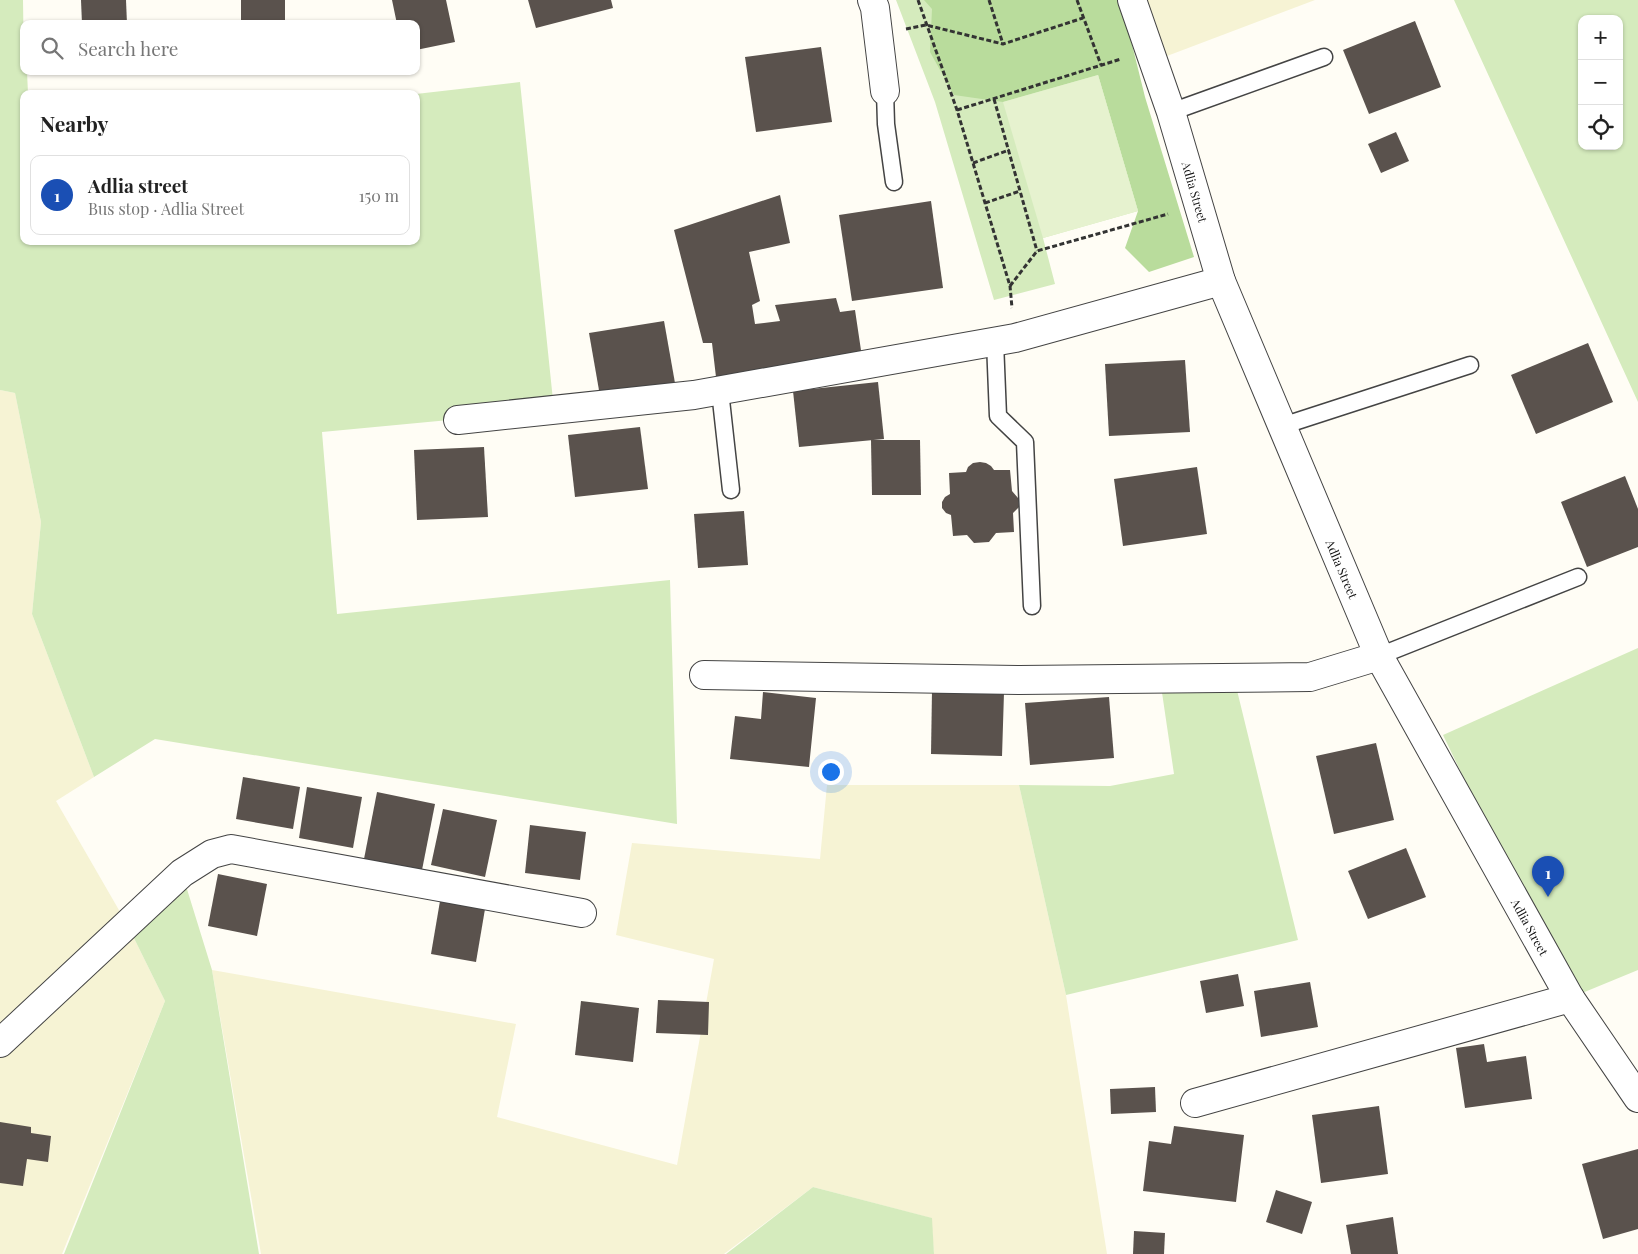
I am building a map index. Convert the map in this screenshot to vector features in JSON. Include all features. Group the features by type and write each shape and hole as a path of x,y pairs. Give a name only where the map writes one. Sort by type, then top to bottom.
{"street":[{"path":"872,0 875,8 885,91"},
{"name":"Adlia Street","path":"1132,0 1171,112 1221,281 1379,656 1570,998 1638,1098"},
{"path":"458,420 694,395 1005,340 1221,281"},
{"path":"704,675 1019,680 1310,677 1379,656"},
{"path":"0,1043 182,873 212,854 231,850 582,914"},
{"path":"1195,1103 1570,998"}],"lane":[{"path":"1171,112 1324,57"},
{"path":"885,91 886,124 894,182"},
{"path":"1005,340 998,416 1025,442 1032,606"},
{"path":"1282,426 1470,365"},
{"path":"720,391 731,490"},
{"path":"1379,656 1578,577"}],"path":[{"path":"918,0 957,110 1010,286 1005,340"},
{"path":"990,0 1003,44"},
{"path":"1077,0 1101,65"},
{"path":"878,35 926,25 1003,44 1084,18"},
{"path":"957,110 1122,58"},
{"path":"994,99 1037,251"},
{"path":"973,163 1009,150"},
{"path":"985,203 1020,191"},
{"path":"1010,286 1037,251 1168,214"}],"shaded area":[{"path":"1144,0 1315,0 1167,56"},
{"path":"0,390 15,393 41,522 32,614 94,777 56,801 127,924 165,1001 62,1254 0,1254"},
{"path":"827,785 1019,785 1066,995 1107,1254 934,1254 931,1218 813,1187 724,1254 261,1254 212,970 516,1024 497,1117 677,1165 714,959 616,935 632,843 820,859"}],"green space":[{"path":"0,0 23,0 23,20 20,20 20,75 27,75 28,90 20,90 20,245 420,245 420,94 520,82 554,410 322,432 337,614 670,580 677,824 155,739 94,777 32,614 41,522 15,393 0,390"},
{"path":"896,0 1091,0 1098,75 1138,211 1043,238 1055,284 994,300 935,102"},
{"path":"924,0 1121,0 1145,97 1194,257 1149,272 1125,248 1138,211 1098,75 1003,102 954,95 930,52 932,9"},
{"path":"1454,0 1638,0 1638,402"},
{"path":"1098,75 1138,211 1043,238 1003,102"},
{"path":"1638,648 1638,970 1570,998 1443,735"},
{"path":"1234,678 1298,940 1066,995 1019,785 1110,786 1174,774 1160,679"},
{"path":"182,873 212,970 259,1254 64,1254 165,1001 127,924"},
{"path":"813,1187 932,1218 934,1254 726,1254"}],"building":[{"path":"81,0 126,0 127,20 82,20"},
{"path":"241,0 285,0 285,20 241,20"},
{"path":"392,0 446,0 455,42 420,49 420,20 396,20"},
{"path":"528,0 611,0 613,8 536,28"},
{"path":"1415,21 1441,87 1369,114 1343,50"},
{"path":"821,47 832,122 756,132 745,57"},
{"path":"1396,132 1409,161 1381,173 1368,144"},
{"path":"780,195 790,243 749,252 760,301 752,305 755,324 780,321 775,305 836,298 840,312 855,310 862,357 716,377 712,343 703,343 674,230"},
{"path":"931,201 943,288 852,301 839,215"},
{"path":"664,321 675,383 600,396 589,333"},
{"path":"1588,343 1613,402 1536,434 1511,375"},
{"path":"1185,360 1190,432 1109,436 1105,364"},
{"path":"878,382 884,439 799,447 793,391"},
{"path":"640,427 648,489 575,497 568,435"},
{"path":"871,440 920,440 921,495 872,495"},
{"path":"484,447 488,517 417,520 414,450"},
{"path":"973,463 986,463 994,470 1010,470 1012,491 1018,498 1019,507 1013,513 1014,532 996,533 989,542 974,543 967,535 953,536 951,515 942,508 942,502 950,494 949,473 966,472"},
{"path":"1197,467 1207,534 1123,546 1114,479"},
{"path":"1625,476 1638,509 1638,547 1587,567 1561,502"},
{"path":"744,511 748,565 698,568 694,514"},
{"path":"932,691 1004,693 1002,756 931,754"},
{"path":"763,692 816,698 809,767 730,759 735,716 761,719"},
{"path":"1109,697 1114,758 1030,765 1025,703"},
{"path":"1376,743 1394,820 1334,834 1316,756"},
{"path":"243,777 300,787 293,829 236,819"},
{"path":"307,787 362,797 353,848 299,838"},
{"path":"377,792 435,804 422,870 364,859"},
{"path":"443,809 497,820 485,877 431,865"},
{"path":"530,825 586,832 580,880 525,873"},
{"path":"1406,848 1426,897 1368,919 1348,871"},
{"path":"218,874 267,884 257,936 208,926"},
{"path":"440,901 485,909 476,962 431,954"},
{"path":"1238,974 1244,1006 1206,1013 1200,981"},
{"path":"1310,982 1318,1027 1261,1037 1254,991"},
{"path":"658,1000 709,1002 708,1035 656,1033"},
{"path":"581,1001 639,1008 633,1062 575,1055"},
{"path":"1484,1044 1487,1062 1526,1056 1532,1099 1465,1108 1456,1048"},
{"path":"1155,1087 1156,1112 1111,1114 1110,1089"},
{"path":"1379,1106 1388,1174 1321,1183 1312,1115"},
{"path":"0,1122 31,1127 31,1133 51,1136 48,1162 27,1159 23,1186 0,1183"},
{"path":"1174,1126 1244,1135 1236,1202 1143,1191 1149,1141 1171,1144"},
{"path":"1638,1149 1638,1229 1603,1239 1582,1164"},
{"path":"1276,1190 1312,1202 1302,1234 1266,1222"},
{"path":"1393,1217 1398,1254 1351,1254 1346,1225"},
{"path":"1134,1231 1165,1233 1164,1254 1133,1254"}],"place":[{"name":"Adlia street","path":"1548,897"}]}
